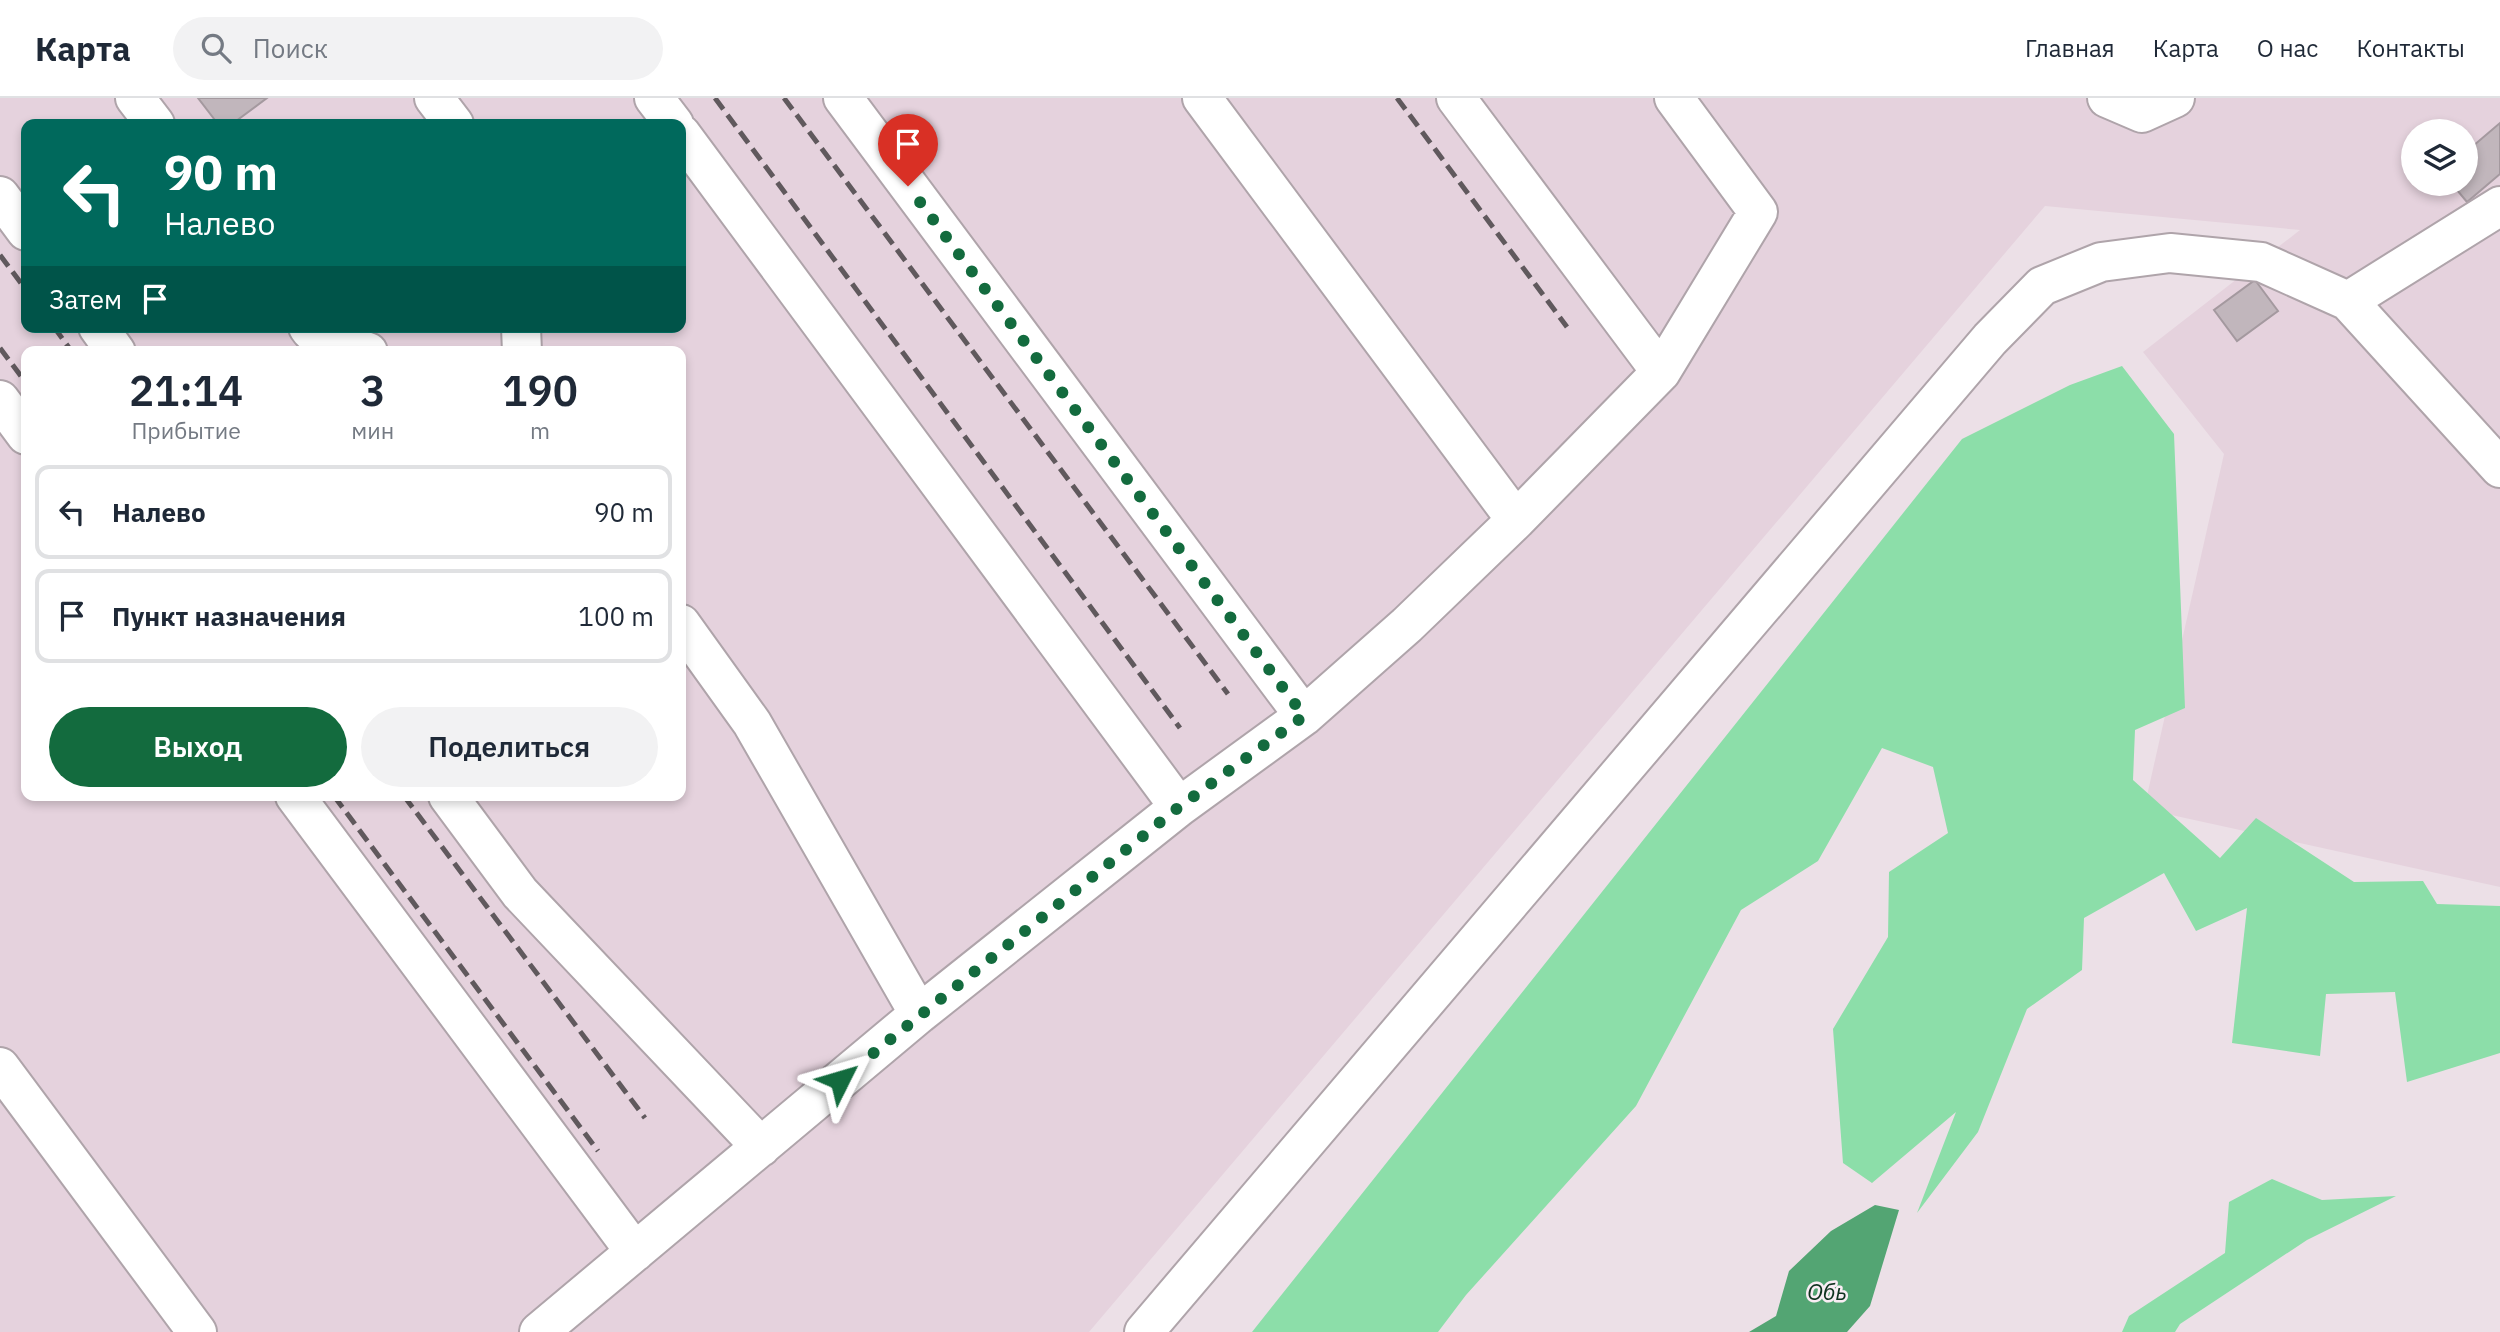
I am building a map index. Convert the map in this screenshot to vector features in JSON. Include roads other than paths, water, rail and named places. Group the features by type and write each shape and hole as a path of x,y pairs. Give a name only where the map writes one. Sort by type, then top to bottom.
{"lane":[{"path":"135,98 151,119"},
{"path":"434,98 450,119"},
{"path":"654,98 670,119"},
{"path":"843,98 1304,716"},
{"path":"1202,98 1516,520"},
{"path":"1456,98 1661,372"},
{"path":"539,1332 919,1014 1179,807 1304,716 1407,625 1516,520 1661,372 1758,212 1674,98"},
{"path":"2107,98 2142,113 2175,98"},
{"path":"686,141 1179,807"},
{"path":"0,196 21,224"},
{"path":"2348,302 2500,206"},
{"path":"1144,1332 1990,339 2042,286 2101,262 2170,253 2261,262 2348,302 2500,468"},
{"path":"316,333 352,346"},
{"path":"0,400 21,428"},
{"path":"686,631 752,723 919,1014"},
{"path":"299,801 635,1252"},
{"path":"452,801 520,893 761,1147"},
{"path":"0,1067 197,1332"}],"water":[{"name":"Обь","path":"1875,1205 1899,1210 1870,1306 1847,1332 1749,1332 1776,1316 1789,1271 1831,1231"}],"railway":[{"path":"715,98 1180,728"},
{"path":"784,98 1228,694"},
{"path":"1397,98 1567,327"},
{"path":"0,255 21,283"},
{"path":"58,333 68,346"},
{"path":"0,348 21,376"},
{"path":"338,801 598,1151"},
{"path":"408,801 645,1118"}]}
